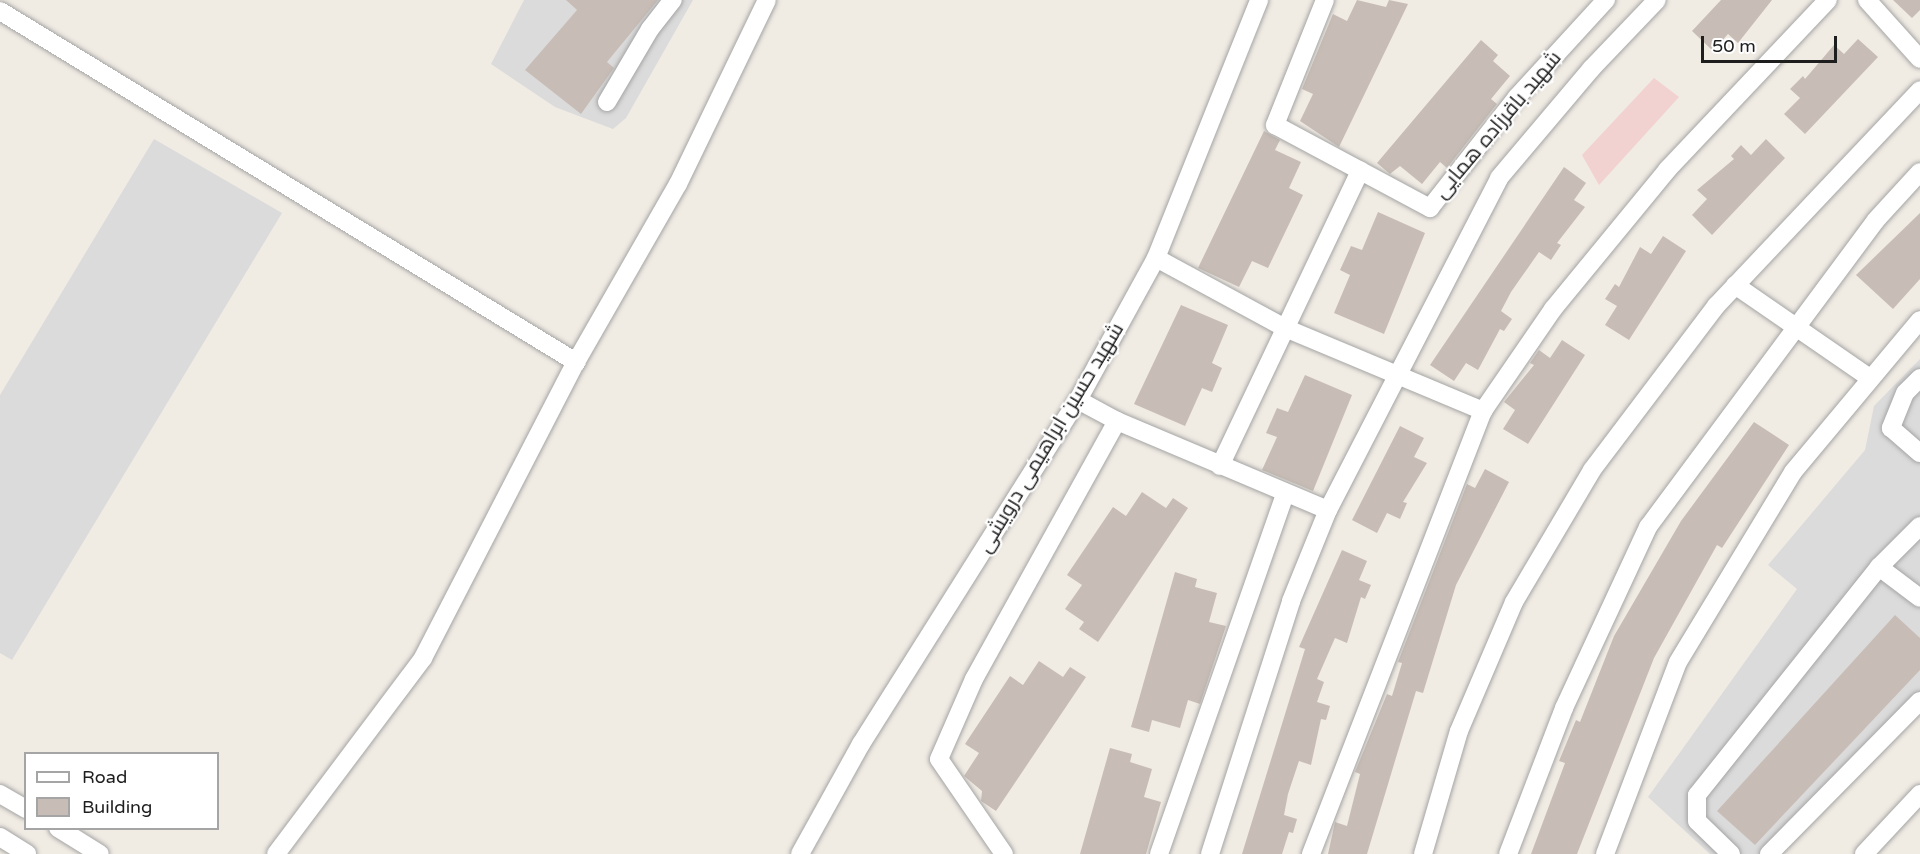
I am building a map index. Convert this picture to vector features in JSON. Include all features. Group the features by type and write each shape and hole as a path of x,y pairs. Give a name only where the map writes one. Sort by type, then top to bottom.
{"street":[{"path":"607,102 650,29 673,0"},
{"path":"276,854 423,658 576,362 678,184 767,0"},
{"name":"شهید حسین ابراهیمی درویشی","path":"800,854 861,744 1078,400 1156,258 1260,0"},
{"name":"شهید باقرزاده همایی","path":"1325,0 1275,125 1430,208 1517,97 1606,0"},
{"path":"1210,854 1291,602 1328,510 1499,178 1591,69 1657,0"},
{"path":"1311,854 1483,411 1553,309 1667,170 1828,0"},
{"path":"1867,0 1920,59"},
{"path":"0,11 576,362"},
{"path":"1423,854 1458,731 1514,602 1592,470 1650,388 1735,285 1920,90"},
{"path":"1220,466 1360,171"},
{"path":"1508,854 1564,708 1648,527 1876,220 1920,172"},
{"path":"1156,258 1285,327 1483,411"},
{"path":"1735,285 1870,378"},
{"path":"1605,854 1678,662 1793,472 1920,320"},
{"path":"1920,378 1905,393 1891,428 1920,453"},
{"path":"1078,400 1117,421 1285,495 1328,510"},
{"path":"1004,854 939,759 974,679 1117,421"},
{"path":"1159,854 1285,495"},
{"path":"1731,854 1697,821 1697,795 1879,567 1920,526"},
{"path":"1879,567 1920,598"},
{"path":"1769,854 1920,701"},
{"path":"0,794 24,808"},
{"path":"1864,854 1920,794"},
{"path":"61,830 100,854"},
{"path":"0,837 27,854"}],"shaded area":[{"path":"524,0 693,0 626,118 613,129 555,107 491,64"},
{"path":"1654,78 1679,97 1599,185 1582,155"},
{"path":"154,139 282,213 12,660 0,653 0,395"},
{"path":"1920,359 1920,713 1782,854 1710,854 1648,797 1797,589 1768,565 1865,450 1874,406"}],"building":[{"path":"566,0 658,0 607,62 614,68 581,114 525,70 577,10"},
{"path":"1357,0 1386,7 1389,0 1408,4 1339,147 1300,121 1313,94 1302,89 1333,14 1347,21"},
{"path":"1721,0 1772,0 1738,43 1728,34 1713,51 1692,31"},
{"path":"1893,0 1920,0 1920,10 1912,18"},
{"path":"1858,39 1878,57 1805,134 1784,114 1800,98 1790,89 1803,76 1805,79 1834,45 1844,54"},
{"path":"1481,40 1498,55 1493,61 1510,76 1491,99 1497,104 1447,168 1440,162 1422,184 1400,166 1390,174 1377,163"},
{"path":"1264,131 1280,140 1275,150 1301,162 1289,188 1303,195 1268,268 1252,261 1239,287 1198,268"},
{"path":"1766,139 1785,158 1712,235 1692,215 1707,199 1697,190 1734,159 1731,156 1741,145 1751,155"},
{"path":"1564,167 1586,183 1574,200 1585,207 1557,243 1561,245 1551,260 1539,252 1511,292 1501,311 1512,319 1504,331 1500,329 1478,370 1466,363 1454,381 1430,365"},
{"path":"1378,212 1425,233 1384,334 1334,313 1350,275 1340,270 1351,246 1362,250"},
{"path":"1920,213 1920,279 1893,309 1856,275"},
{"path":"1663,236 1686,251 1629,340 1605,325 1617,306 1605,299 1615,284 1619,287 1640,247 1651,254"},
{"path":"1181,305 1228,325 1212,363 1222,368 1212,392 1202,388 1185,426 1134,404"},
{"path":"1562,340 1585,355 1528,444 1503,429 1515,410 1504,402 1534,365 1530,363 1539,350 1550,358"},
{"path":"1305,375 1352,395 1313,491 1262,470 1277,437 1266,433 1277,408 1288,412"},
{"path":"1754,422 1789,445 1722,548 1717,545 1654,658 1577,854 1531,854 1565,763 1559,761 1576,720 1580,722 1614,636 1681,521"},
{"path":"1400,426 1424,438 1414,457 1427,463 1403,502 1407,503 1400,519 1387,513 1377,533 1352,520"},
{"path":"1485,469 1509,482 1456,585 1423,693 1416,691 1367,854 1328,854 1335,822 1347,826 1360,774 1355,772 1387,694 1392,696 1402,663 1398,662 1467,484 1475,488"},
{"path":"1142,492 1166,508 1173,498 1188,508 1098,642 1079,629 1084,622 1065,609 1082,585 1067,575 1113,507 1126,516"},
{"path":"1342,550 1367,561 1359,580 1371,585 1365,599 1361,597 1347,643 1335,638 1317,679 1324,682 1317,702 1330,706 1326,720 1321,719 1311,765 1299,761 1288,794 1284,815 1297,819 1293,833 1289,832 1282,854 1242,854 1305,649 1299,647"},
{"path":"1175,572 1197,579 1195,587 1217,593 1209,622 1226,626 1200,704 1188,700 1180,728 1152,720 1149,732 1131,727"},
{"path":"1895,615 1920,638 1920,670 1755,845 1717,811"},
{"path":"1039,661 1063,677 1070,667 1086,677 996,811 981,801 982,791 964,776 979,753 965,744 1010,676 1023,685"},
{"path":"1110,748 1132,754 1130,762 1152,769 1144,797 1161,802 1146,854 1080,854"}]}
